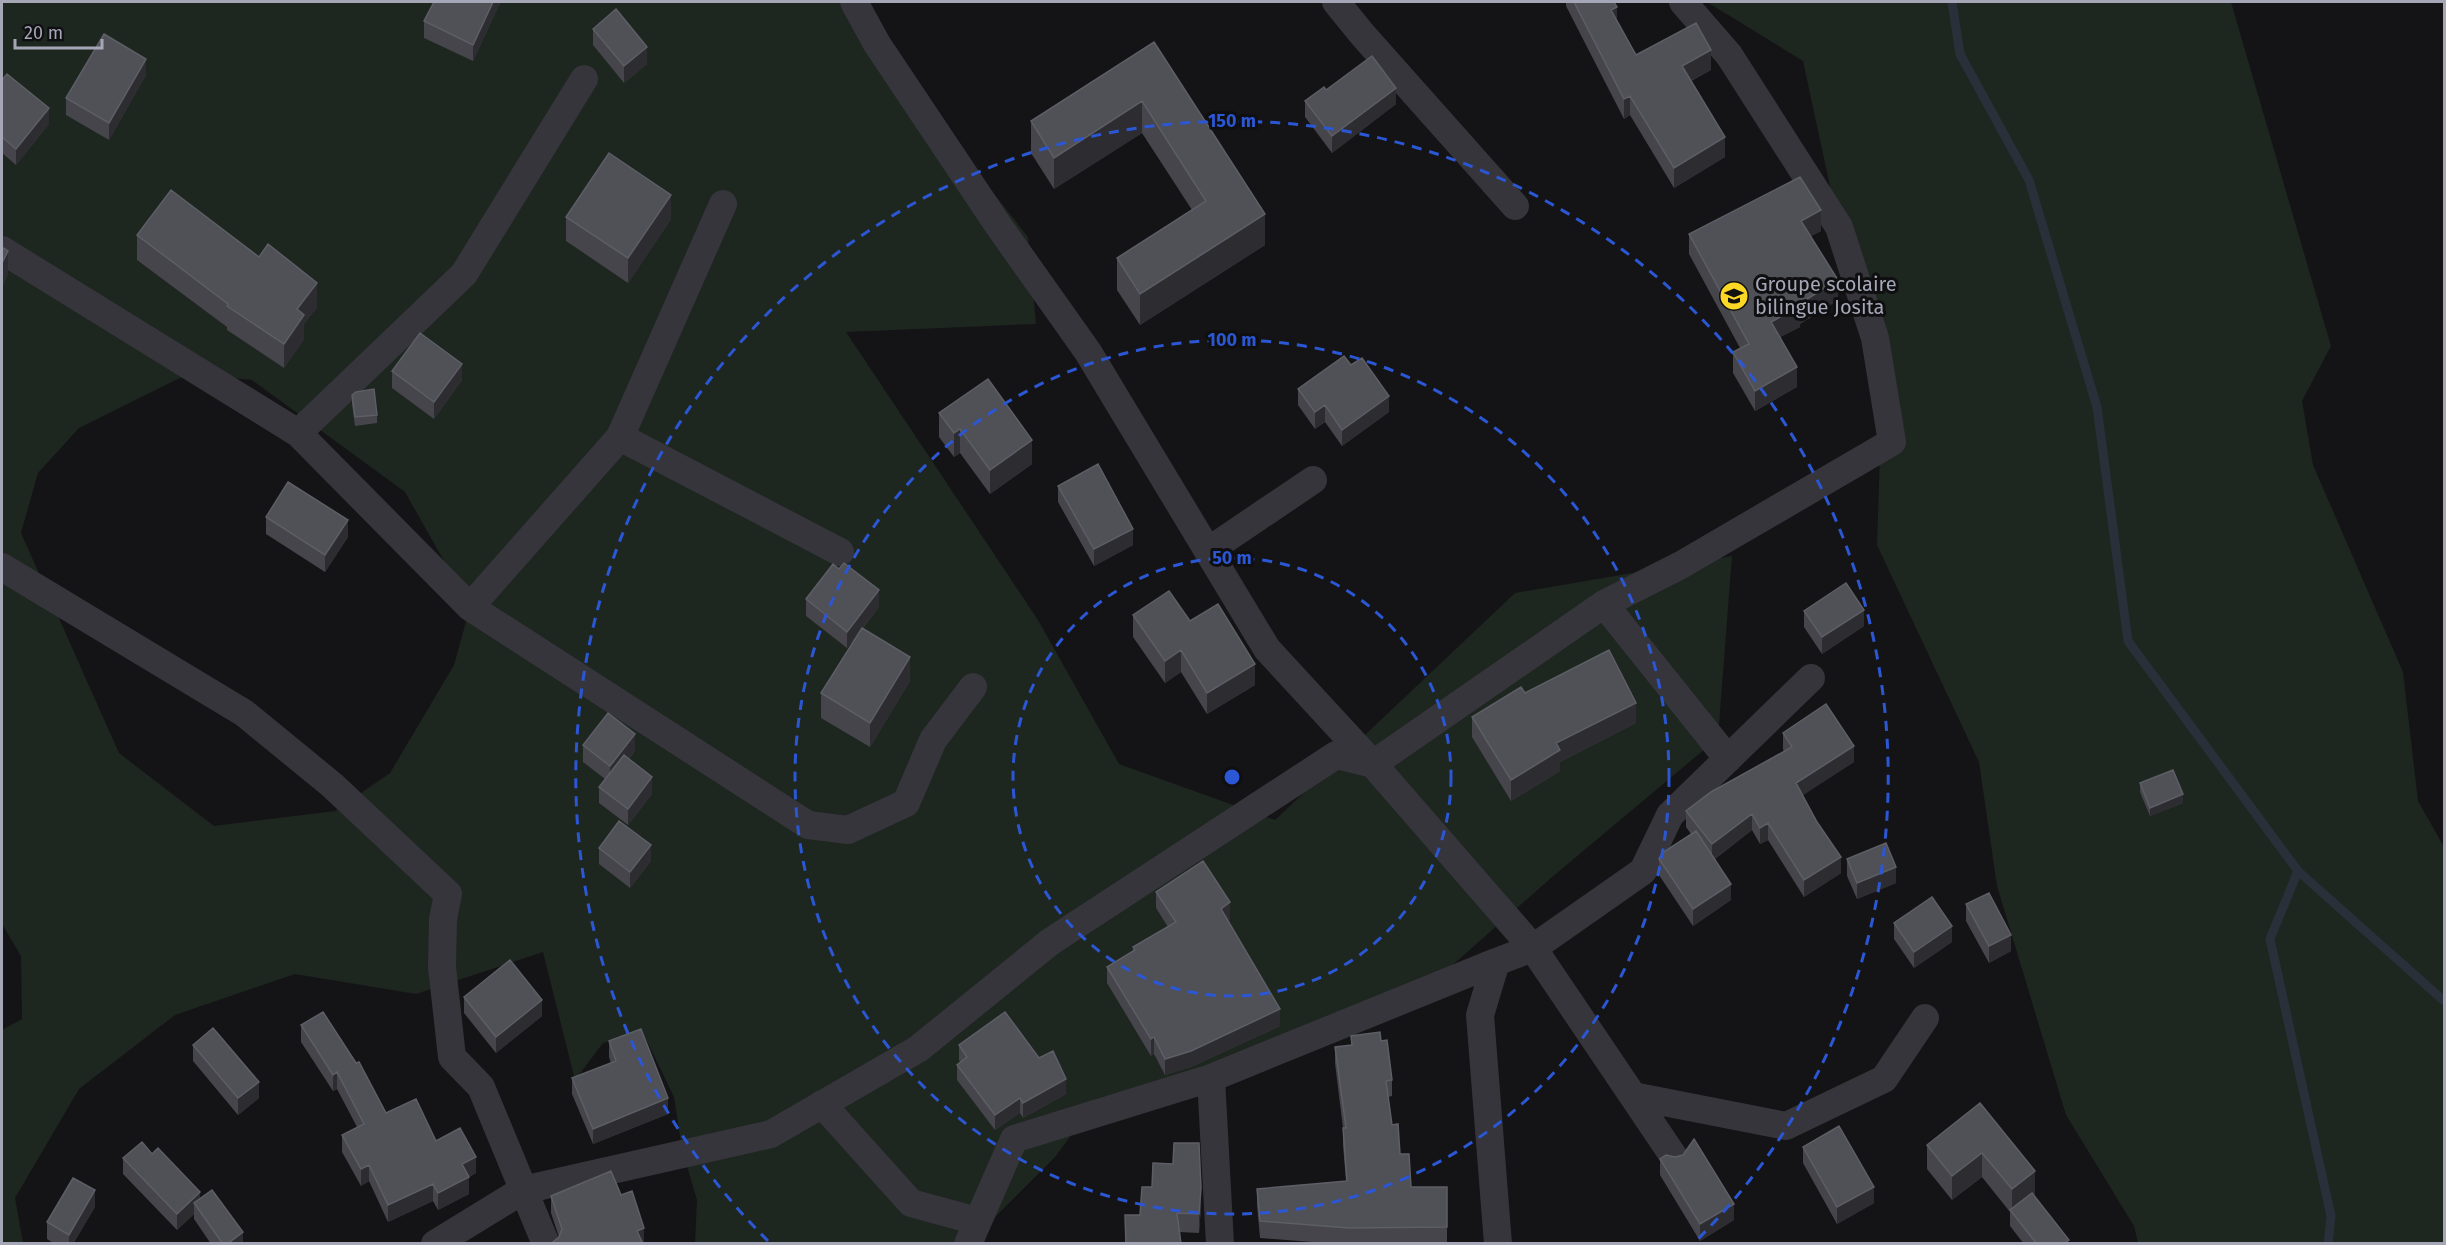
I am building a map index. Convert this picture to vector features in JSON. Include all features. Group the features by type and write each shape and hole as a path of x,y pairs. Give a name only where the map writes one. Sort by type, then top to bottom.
{"street":[{"path":"854,2 877,44 998,225 1088,351 1267,649 1373,764 1533,948 1674,1157"},
{"path":"1336,2 1515,206"},
{"path":"435,1244 523,1190 771,1134 918,1049 1050,942 1336,755 1373,764 1604,604 1682,565 1892,442 1875,338 1839,227 1728,55 1683,2"},
{"path":"298,434 464,274 584,80"},
{"path":"470,607 620,436 723,204"},
{"path":"2,250 298,434 470,607 808,825 848,830 906,803 933,740 973,687"},
{"path":"620,436 840,552"},
{"path":"1208,551 1313,480"},
{"path":"2,567 244,713 332,784 448,894 443,919 442,967 452,1057 481,1087 546,1244"},
{"path":"1604,604 1728,759"},
{"path":"822,1104 911,1203 973,1232 1014,1138 1211,1078 1533,948 1643,871 1670,815 1811,678"},
{"path":"1496,962 1480,1016 1498,1244"},
{"path":"1633,1096 1786,1126 1884,1079 1924,1018"},
{"path":"1211,1078 1221,1244"}],"shaded area":[{"path":"2,2 844,2 1028,237 1036,324 846,332 1038,620 1119,764 1275,820 1515,593 1732,556 1718,738 1551,878 1421,993 1221,1065 1099,1098 1055,1157 969,1243 695,1243 697,1200 682,1149 674,1097 643,1033 603,1043 575,1080 543,952 416,994 295,974 175,1015 79,1089 15,1198 23,1243 2,1243 2,1030 22,1019 21,956 2,924","holes":["190,373 252,380 405,492 470,607 454,665 390,773 335,811 214,826 119,753 21,533 38,473 79,428"]},
{"path":"1707,2 2231,2 2331,346 2302,401 2313,465 2403,672 2418,801 2444,847 2444,1243 2138,1243 2134,1226 2066,1115 1997,886 1979,762 1877,545 1881,423 1803,61"}],"building":[{"path":"434,2 493,2 473,45 424,21"},
{"path":"1574,2 1614,2 1617,7 1611,10 1636,55 1696,23 1711,50 1682,66 1725,137 1674,168 1630,96 1624,99"},
{"path":"616,9 647,47 624,66 593,29"},
{"path":"104,34 146,59 109,123 66,98"},
{"path":"1154,42 1265,214 1140,294 1117,258 1206,201 1142,101 1054,158 1031,121"},
{"path":"1372,56 1396,88 1332,136 1305,101 1324,87 1326,90"},
{"path":"7,74 49,108 16,149 2,137 2,80"},
{"path":"609,153 671,195 628,258 566,217"},
{"path":"1800,177 1821,210 1801,221 1838,280 1799,304 1800,306 1771,322 1797,367 1755,391 1733,352 1749,344 1689,234"},
{"path":"171,190 259,257 268,244 317,283 297,309 304,315 284,344 227,306 228,304 137,235"},
{"path":"2,247 8,251 2,263"},
{"path":"420,333 462,364 434,402 392,371"},
{"path":"1344,356 1351,365 1362,358 1389,396 1342,430 1325,405 1315,412 1298,389"},
{"path":"988,379 1032,440 990,470 960,429 954,433 939,413"},
{"path":"374,389 377,415 355,417 352,395 356,392"},
{"path":"1098,464 1133,529 1094,549 1058,486"},
{"path":"288,482 348,520 325,555 266,517"},
{"path":"844,563 879,590 847,632 806,599 833,564 839,569"},
{"path":"1846,583 1864,610 1822,637 1804,611"},
{"path":"1169,591 1190,621 1218,604 1255,664 1207,693 1181,650 1165,661 1133,615"},
{"path":"862,628 910,657 870,723 821,693"},
{"path":"1609,650 1636,703 1556,743 1560,750 1511,780 1472,717 1521,687 1525,693"},
{"path":"1826,704 1854,746 1796,783 1817,822 1841,857 1804,880 1768,823 1760,828 1752,814 1712,844 1686,811 1711,792 1792,747 1783,733"},
{"path":"608,713 635,734 610,766 583,745"},
{"path":"624,755 652,777 628,809 599,787"},
{"path":"2173,770 2183,794 2150,808 2140,783"},
{"path":"619,821 651,845 630,872 599,848"},
{"path":"1696,831 1731,884 1693,909 1659,859 1662,853"},
{"path":"1886,843 1896,867 1857,883 1847,859"},
{"path":"1203,861 1230,902 1221,909 1280,1009 1191,1051 1165,1059 1154,1037 1151,1039 1107,967 1135,950 1133,947 1176,922 1156,892"},
{"path":"1989,893 2011,935 1989,946 1966,904"},
{"path":"1932,897 1952,926 1914,952 1894,923"},
{"path":"510,960 542,1000 496,1037 464,997"},
{"path":"323,1012 356,1063 359,1062 386,1113 416,1099 436,1141 460,1128 476,1157 462,1164 469,1177 438,1193 433,1184 388,1205 369,1165 361,1169 342,1135 364,1124 337,1072 333,1075 301,1025"},
{"path":"1005,1012 1039,1058 1053,1051 1066,1079 1023,1103 1020,1098 995,1115 957,1065 967,1057 959,1045"},
{"path":"213,1028 259,1082 238,1098 193,1045"},
{"path":"641,1029 668,1098 593,1129 572,1078 616,1061 609,1041"},
{"path":"1380,1032 1381,1041 1387,1040 1392,1080 1386,1081 1392,1125 1398,1124 1400,1154 1409,1154 1411,1187 1447,1187 1447,1227 1349,1228 1260,1221 1257,1189 1347,1181 1343,1128 1346,1128 1335,1047 1352,1045 1351,1036"},
{"path":"1980,1103 2035,1171 2012,1189 1982,1153 1952,1176 1927,1145"},
{"path":"1839,1126 1874,1187 1837,1207 1803,1147"},
{"path":"1694,1139 1734,1204 1700,1224 1660,1159 1666,1155 1675,1157 1683,1155"},
{"path":"142,1142 152,1154 158,1148 200,1192 177,1214 123,1158"},
{"path":"1174,1143 1199,1143 1201,1188 1199,1214 1177,1213 1181,1244 1126,1244 1125,1215 1140,1215 1142,1187 1152,1187 1153,1163 1173,1164"},
{"path":"611,1171 621,1195 632,1191 644,1228 637,1231 643,1244 554,1244 553,1242 559,1237 562,1229 551,1196"},
{"path":"73,1178 95,1190 69,1235 47,1222"},
{"path":"212,1190 243,1232 227,1244 223,1244 194,1203"},
{"path":"2032,1193 2069,1240 2063,1244 2037,1244 2010,1210"}],"waterway":[{"path":"1952,2 1960,54 2029,180 2097,407 2128,641 2298,871 2444,1001"},
{"path":"2298,871 2270,939 2331,1216 2328,1244"}],"place":[{"name":"Groupe scolaire bilingue Josita","path":"1734,296"}]}
